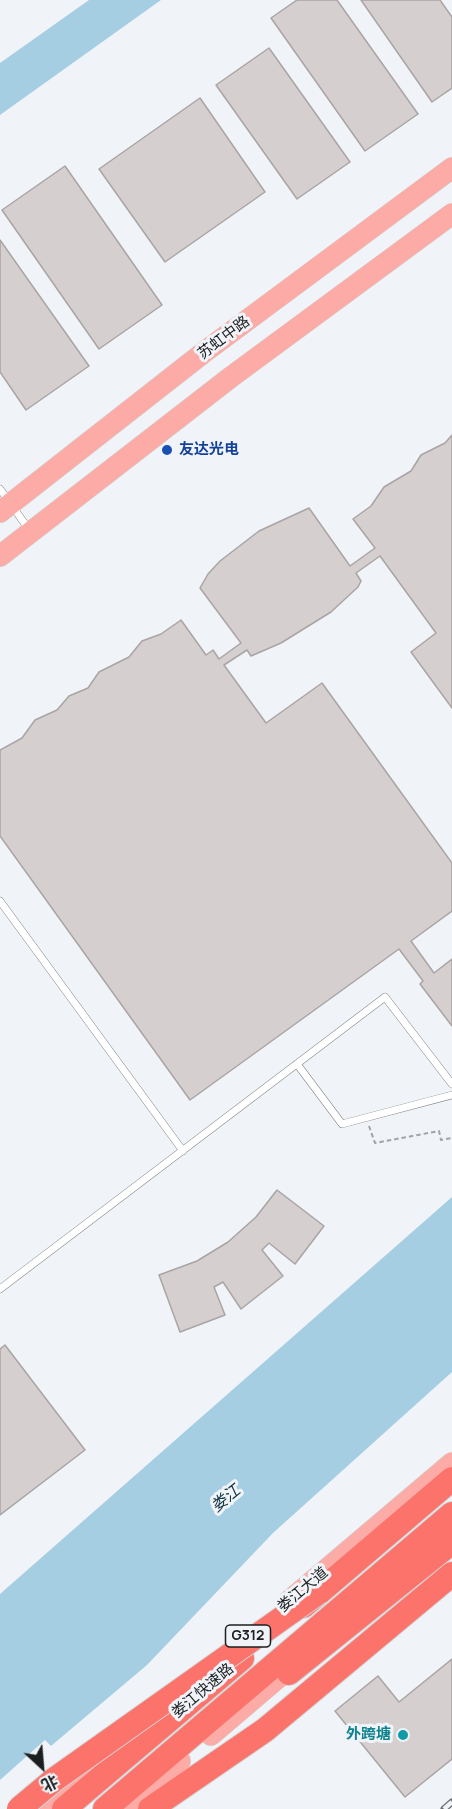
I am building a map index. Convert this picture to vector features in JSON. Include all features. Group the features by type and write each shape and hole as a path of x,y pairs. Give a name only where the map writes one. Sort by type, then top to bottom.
{"highway":[{"name":"娄江快速路","path":"64,1809 452,1479"},
{"name":"娄江快速路","path":"105,1809 452,1514"},
{"path":"193,1750 452,1542"},
{"path":"150,1809 265,1730 452,1574"},
{"path":"19,1809 55,1779 319,1592"}],"main road":[{"name":"苏虹中路","path":"4,502 452,168"},
{"path":"0,556 231,377 452,214"},
{"name":"娄江大道","path":"43,1809 452,1463"},
{"path":"124,1809 452,1530"}],"lane":[{"path":"4,502 31,531"},
{"path":"0,901 183,1151"},
{"path":"0,1289 385,997 452,1084"},
{"path":"297,1064 342,1124 452,1095"}],"path":[{"path":"366,1118 375,1143 439,1131 441,1140 452,1138"}],"water":[{"path":"89,0 161,0 0,115 0,63"},
{"name":"娄江","path":"452,1197 452,1372 273,1533 147,1665 51,1746 45,1740 0,1780 0,1594"}],"building":[{"path":"297,0 337,0 418,114 365,151 271,18"},
{"path":"361,0 440,0 452,17 452,88 432,102"},
{"path":"269,48 350,162 297,199 216,85"},
{"path":"200,98 265,192 165,262 99,169"},
{"path":"65,166 162,305 99,349 2,210"},
{"path":"0,240 89,366 26,410 0,372"},
{"path":"452,435 452,708 411,652 436,633 380,556 356,573 361,581 358,587 331,612 281,643 251,656 247,650 224,665 266,723 322,683 452,863 452,911 411,941 434,973 452,959 452,1026 420,984 423,981 399,949 190,1100 0,836 0,750 22,738 35,720 57,710 69,696 88,688 99,672 129,657 142,641 161,634 181,620 206,655 213,650 219,659 241,643 200,588 208,574 220,561 259,531 309,508 350,566 375,548 353,519 371,506 384,487 411,471 421,455 445,443"},
{"path":"277,1190 324,1226 295,1264 269,1243 262,1250 283,1276 241,1309 223,1282 214,1287 225,1315 180,1332 159,1275 197,1261 228,1242 256,1217"},
{"path":"5,1345 85,1450 0,1515 0,1349"},
{"name":"外跨塘","path":"452,1659 452,1759 405,1797 335,1711 378,1676 399,1702"}],"railway":[{"path":"444,1809 452,1802"}],"place":[{"name":"友达光电","path":"167,450"},
{"name":"外跨塘","path":"403,1735"}]}
